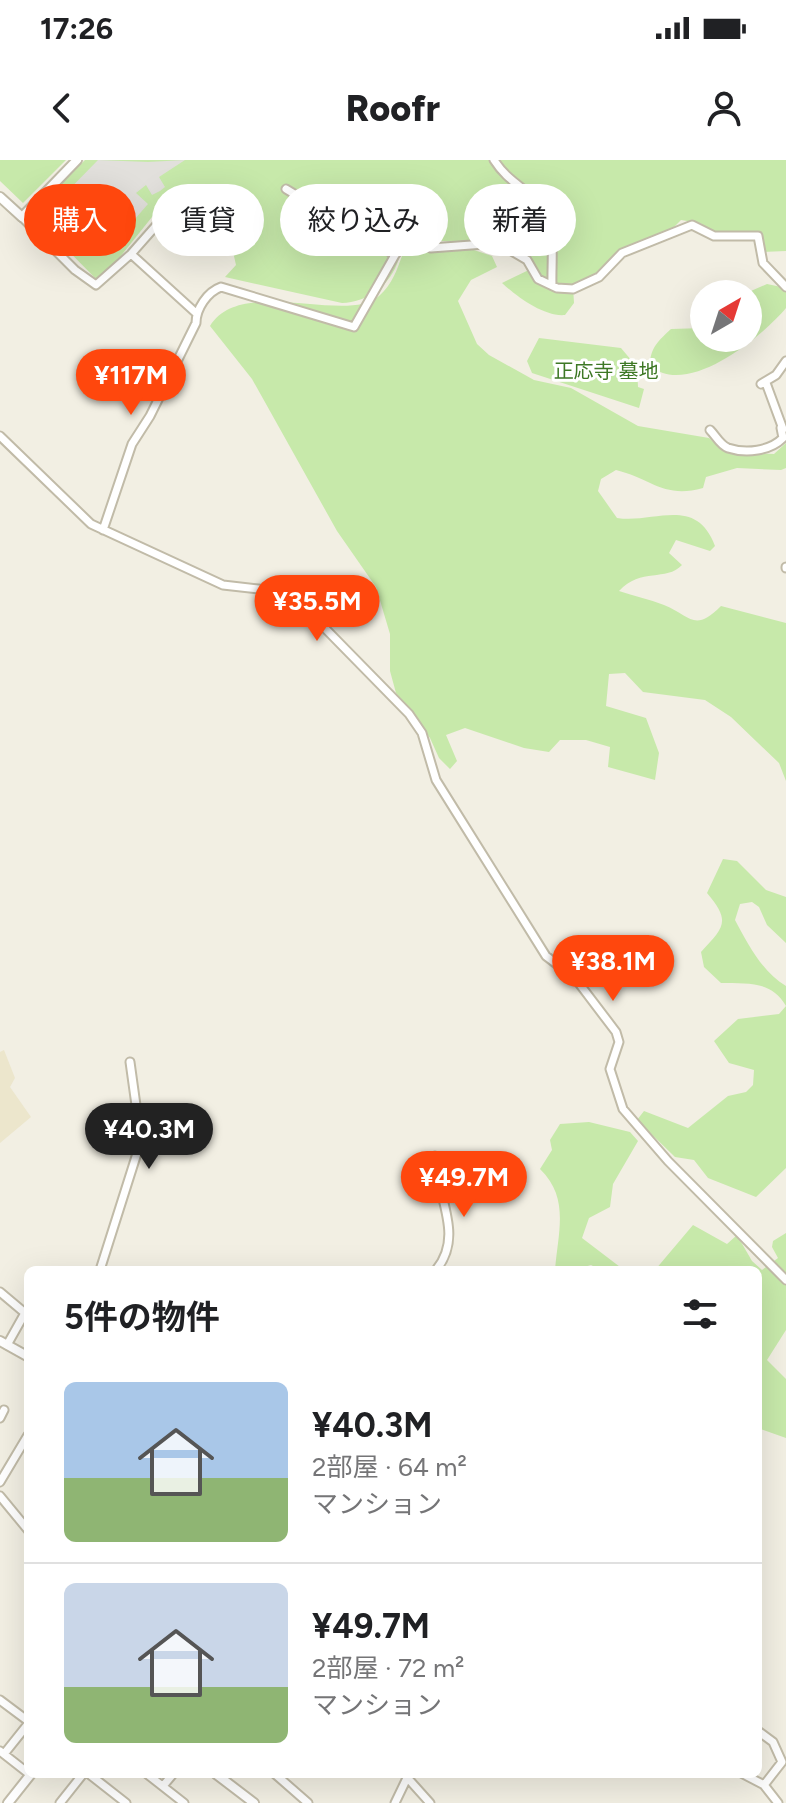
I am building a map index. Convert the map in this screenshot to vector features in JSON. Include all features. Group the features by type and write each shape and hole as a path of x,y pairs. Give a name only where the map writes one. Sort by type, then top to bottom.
{"street":[{"path":"0,197 22,217 77,160"},
{"path":"494,160 509,181 538,202 547,213 552,285"},
{"path":"448,246 492,241 527,260 538,279 573,289 599,277 622,253 692,225 714,236 758,236 763,263 786,287"},
{"path":"136,248 152,230"},
{"path":"61,256 96,285 129,256"},
{"path":"133,256 196,313"},
{"path":"103,530 132,444 189,337 196,313 213,290 221,287 354,327 394,256"},
{"path":"710,430 728,448 763,450 774,447 783,438 784,429 764,383 786,361"},
{"path":"0,436 91,524 223,585 268,590 310,613 409,714 422,733 436,780 546,956 575,978 616,1032 619,1042 610,1069 623,1109 668,1161 786,1280"},
{"path":"101,1266 139,1147 130,1062"},
{"path":"435,1156 435,1178 449,1218 450,1243 438,1266"},
{"path":"0,1292 24,1312"},
{"path":"24,1314 4,1343 24,1353"},
{"path":"0,1482 24,1442"},
{"path":"0,1496 24,1525"},
{"path":"0,1700 24,1720"},
{"path":"24,1727 2,1752 24,1769"},
{"path":"762,1734 773,1742 784,1764 764,1785"},
{"path":"8,1803 27,1778"},
{"path":"63,1802 80,1778"},
{"path":"94,1778 126,1803"},
{"path":"152,1778 184,1803"},
{"path":"163,1786 170,1778"},
{"path":"221,1778 254,1803"},
{"path":"280,1778 308,1803"},
{"path":"395,1803 407,1778 430,1803"},
{"path":"751,1778 764,1785 778,1803"}],"shaded area":[{"path":"98,160 185,160 159,177 163,184 152,184 152,195 146,185 136,193 136,184 74,184"},
{"path":"136,193 148,204 136,218"},
{"path":"4,1050 15,1078 10,1087 31,1117 0,1143 0,1052"}],"green space":[{"path":"0,160 66,160 42,184 24,184 23,203 0,181"},
{"path":"85,160 786,160 786,251 759,252 757,231 722,236 700,223 681,220 669,232 618,251 596,275 573,286 574,303 565,315 557,315 531,305 502,283 535,267 524,256 576,256 576,184 464,184 464,242 448,242 448,184 280,184 280,256 399,256 393,273 382,287 368,297 342,303 225,277 236,265 234,256 264,256 264,184 152,184 152,217 136,237 136,184 61,184"},
{"path":"448,247 464,249 464,256 492,256 497,267 471,280 458,301 477,344 489,355 534,380 571,388 638,426 709,438 726,452 774,454 786,443 786,468 781,470 737,468 706,477 703,488 678,491 616,470 601,479 598,491 617,518 685,516 707,530 715,546 710,551 676,540 669,553 682,565 668,573 636,579 619,591 664,605 692,620 704,619 721,606 786,623 786,781 779,763 731,717 705,700 643,692 625,673 609,674 606,706 646,718 659,753 655,780 608,767 610,747 586,740 560,740 549,752 524,748 465,728 446,735 457,761 450,769 439,758 430,738 396,693 390,671 390,634 376,587 337,531 252,379 210,326 225,311 245,304 364,304 379,296 395,274 402,256 448,256"},
{"path":"73,256 121,256 104,277 97,280"},
{"path":"767,284 786,288 786,308 762,331 762,286"},
{"path":"690,328 690,352 735,352 702,370 682,375 665,374 650,365 650,359 653,349 671,329"},
{"name":"正応寺 墓地","path":"539,338 621,348 637,367 638,387 644,389 639,408 532,373 527,361"},
{"path":"723,859 737,861 766,890 786,897 786,943 767,925 759,907 752,902 740,904 735,920 763,965 786,986 786,1006 766,988 721,983 704,967 701,952 722,924 720,911 707,893"},
{"path":"786,1006 786,1168 756,1197 708,1178 694,1160 675,1157 637,1120 644,1111 688,1128 728,1096 746,1092 753,1085 754,1070 729,1063 714,1041 738,1019 779,1014"},
{"path":"589,1122 630,1132 638,1141 613,1184 610,1207 589,1218 582,1238 619,1266 555,1266 559,1204 549,1180 540,1169 552,1150 550,1140 560,1124"},
{"path":"693,1225 727,1244 737,1235 758,1266 658,1266"},
{"path":"786,1233 786,1330 767,1360 786,1379 786,1438 762,1429 762,1270 778,1258 772,1247 773,1241"}]}
